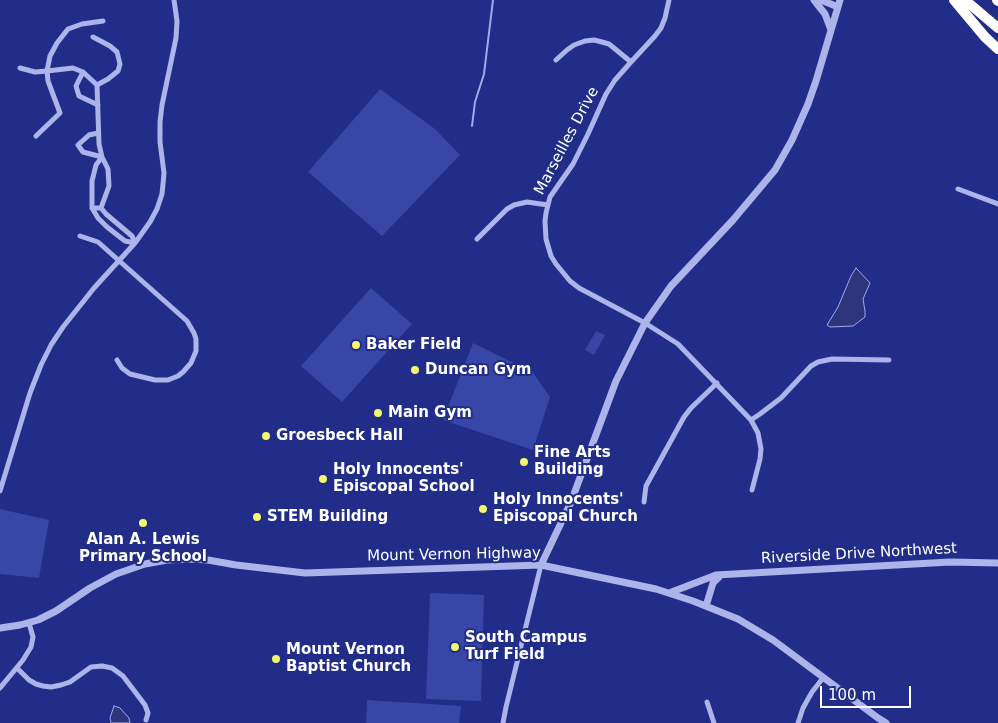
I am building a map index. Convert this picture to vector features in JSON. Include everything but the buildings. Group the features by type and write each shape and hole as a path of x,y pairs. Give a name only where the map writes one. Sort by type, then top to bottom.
{"highway":[{"path":"954,0 998,49"},
{"path":"965,0 998,28"}],"street":[{"path":"0,491 30,393 51,345 94,288 135,243 157,209 162,194 164,173 160,142 160,122 176,38 177,20 174,0"},
{"name":"Marseilles Drive","path":"668,0 661,28 615,80 606,94 573,164 554,190 544,221 546,239 551,256 561,272 570,281 579,288 645,323 678,344 751,420"},
{"path":"814,0 825,14 831,31"},
{"path":"503,723 541,565 571,502 616,381 645,323 671,286 733,220 775,170 792,140 816,82 839,4 821,0"},
{"path":"36,136 60,113 48,81 47,71 50,56 57,43 68,29 82,24 103,21"},
{"path":"93,37 117,52 120,64 118,70 108,79 97,84"},
{"path":"556,60 574,45 594,40 609,44 631,62"},
{"path":"20,68 35,72 73,68 83,72 97,84 99,144 102,157 108,169 109,186 101,208"},
{"path":"83,72 76,86 79,96 98,105"},
{"path":"98,133 89,135 78,145 83,152 102,157"},
{"path":"102,157 96,165 92,181 92,208 107,227 125,241 135,243"},
{"path":"958,189 998,204"},
{"path":"477,239 507,209 514,205 527,202 548,205"},
{"path":"92,208 101,208 132,236 135,243"},
{"path":"80,236 98,242 187,321 194,333 196,345 194,357 188,368 178,376 168,380 155,380 130,374 122,368 117,360"},
{"path":"752,490 761,449 758,433 751,420 781,398 811,366 818,362 832,359 889,360"},
{"path":"644,502 646,486 684,417 717,384"},
{"name":"Mount Vernon Highway","path":"0,628 29,623 56,611 90,588 116,574 145,564 167,560 208,560 306,573 541,565 656,589 738,619 760,632 886,723"},
{"name":"Riverside Drive Northwest","path":"669,593 716,575 950,562 998,562"},
{"path":"706,606 713,584 721,576"},
{"path":"0,688 28,654 33,637 29,623"},
{"path":"17,668 36,684 52,687 70,682 91,667 102,666 112,668 123,676 145,706 148,713 146,720"},
{"path":"798,723 803,708 823,678"},
{"path":"707,702 714,723"}],"shaded area":[{"path":"380,89 435,129 460,155 382,236 308,172"},
{"path":"856,268 870,283 863,299 865,317 853,326 830,327 827,325 838,307"},
{"name":"Baker Field","path":"371,288 412,324 342,402 301,366"},
{"path":"596,331 605,335 594,355 585,350"},
{"path":"473,343 524,368 529,367 550,397 533,450 443,420"},
{"path":"0,509 49,520 39,578 0,574"},
{"name":"South Campus Turf Field","path":"430,593 484,595 481,701 426,699"},
{"path":"367,700 461,706 459,723 366,723"},
{"path":"114,706 120,708 129,718 130,723 111,723 110,718"}],"waterway":[{"path":"472,126 475,102 484,74 493,0"}],"place":[{"name":"Baker Field","path":"356,345"},
{"name":"Duncan Gym","path":"415,370"},
{"name":"Main Gym","path":"378,413"},
{"name":"Groesbeck Hall","path":"266,436"},
{"name":"Fine Arts Building","path":"524,462"},
{"name":"Holy Innocents' Episcopal School","path":"323,479"},
{"name":"Holy Innocents' Episcopal Church","path":"483,509"},
{"name":"STEM Building","path":"257,517"},
{"name":"Alan A. Lewis Primary School","path":"143,523"},
{"name":"South Campus Turf Field","path":"455,647"},
{"name":"Mount Vernon Baptist Church","path":"276,659"}]}
